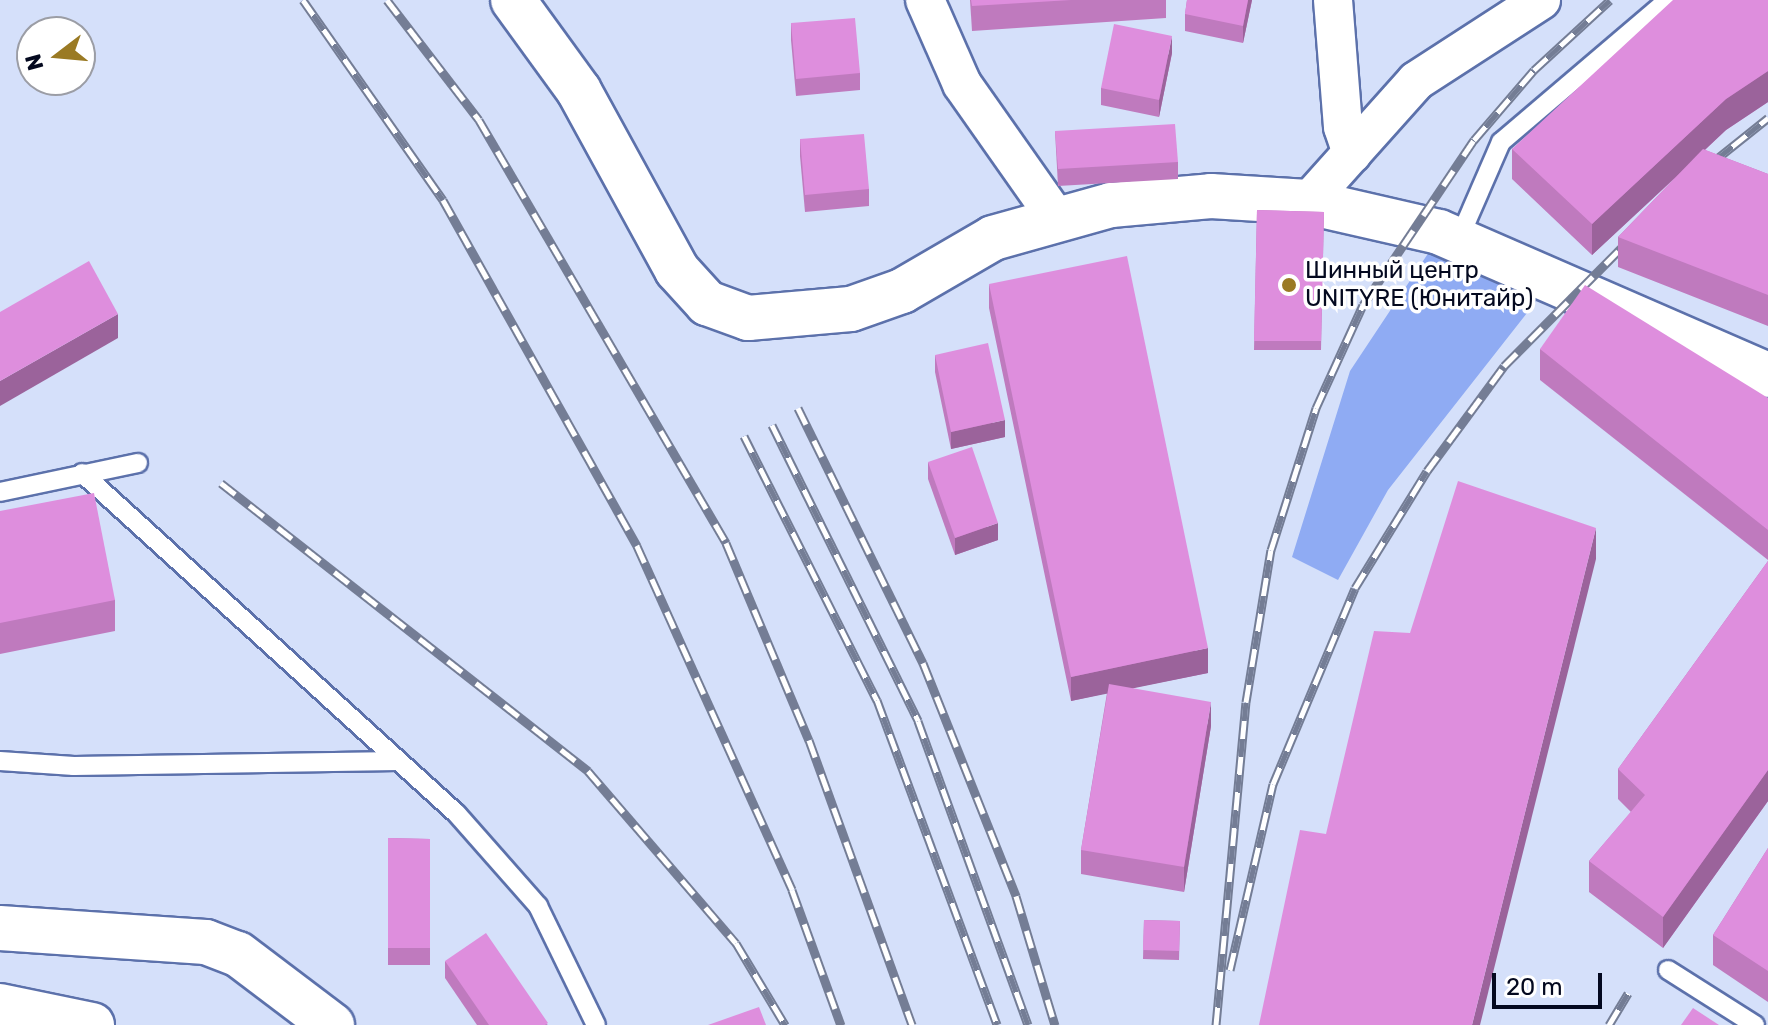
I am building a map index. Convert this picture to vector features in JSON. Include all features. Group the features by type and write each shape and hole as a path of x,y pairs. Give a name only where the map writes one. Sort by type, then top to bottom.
{"street":[{"path":"513,0 579,91 677,270 707,303 748,318 851,309 902,291 993,238 1057,219 1211,196 1308,202 1458,241 1768,375"},
{"path":"925,0 962,84 1057,219"},
{"path":"1333,0 1335,66 1352,153"},
{"path":"1308,202 1416,81 1541,0"},
{"path":"0,928 206,942 238,954 332,1025"},
{"path":"0,1006 92,1025"}],"lane":[{"path":"1458,241 1501,142 1668,0"},
{"path":"0,492 138,463"},
{"path":"82,473 398,761 538,906 596,1025"},
{"path":"0,761 74,766 398,761"},
{"path":"1668,970 1755,1025"}],"shaded area":[{"path":"1429,252 1538,299 1388,490 1338,580 1292,557 1350,371"}],"building":[{"path":"971,0 1071,0 972,6"},
{"path":"1187,0 1248,0 1243,26 1185,14"},
{"path":"1673,0 1768,0 1768,71 1726,99 1592,224 1512,149"},
{"path":"855,18 860,73 796,79 791,23"},
{"path":"1114,24 1172,36 1159,100 1101,88"},
{"path":"1175,124 1178,162 1058,169 1055,131"},
{"path":"864,134 869,189 805,195 800,139"},
{"path":"1703,149 1768,174 1768,295 1618,237"},
{"name":"Шинный центр UNITYRE (Юнитайр)","path":"1257,210 1324,212 1321,341 1254,341"},
{"path":"1127,256 1208,648 1071,677 989,284"},
{"path":"89,261 118,314 0,381 0,312"},
{"path":"1585,285 1768,398 1768,530 1540,349"},
{"path":"988,343 1005,420 951,432 935,355"},
{"path":"972,447 998,523 955,538 928,462"},
{"path":"1458,481 1596,528 1472,1025 1259,1025 1300,830 1326,834 1374,631 1410,633"},
{"path":"94,493 115,600 0,623 0,511"},
{"path":"1768,561 1768,770 1663,917 1589,861 1645,795 1618,769"},
{"path":"1109,684 1211,702 1184,867 1081,850"},
{"path":"388,838 430,839 430,948 388,948"},
{"path":"1768,848 1768,971 1713,935"},
{"path":"1144,920 1180,921 1179,951 1143,950"},
{"path":"486,933 548,1023 545,1025 489,1025 445,961"},
{"path":"759,1007 766,1025 708,1025"},
{"path":"1693,1008 1719,1025 1681,1025"}],"railway":[{"path":"303,0 443,200 637,546 792,890 841,1025"},
{"path":"387,0 479,120 726,543 809,740 912,1025"},
{"path":"1216,1025 1246,702 1271,550 1316,408 1363,305 1474,140 1534,70 1610,0"},
{"path":"1704,169 1768,118"},
{"path":"1230,970 1273,784 1355,588 1427,471 1504,366 1634,235"},
{"path":"798,408 923,663 1016,896 1055,1025"},
{"path":"772,425 918,721 1028,1025"},
{"path":"744,436 877,700 997,1025"},
{"path":"221,483 588,771 736,943 785,1025"},
{"path":"1609,1025 1628,993"}],"place":[{"name":"Шинный центр UNITYRE (Юнитайр)","path":"1289,285"}]}
